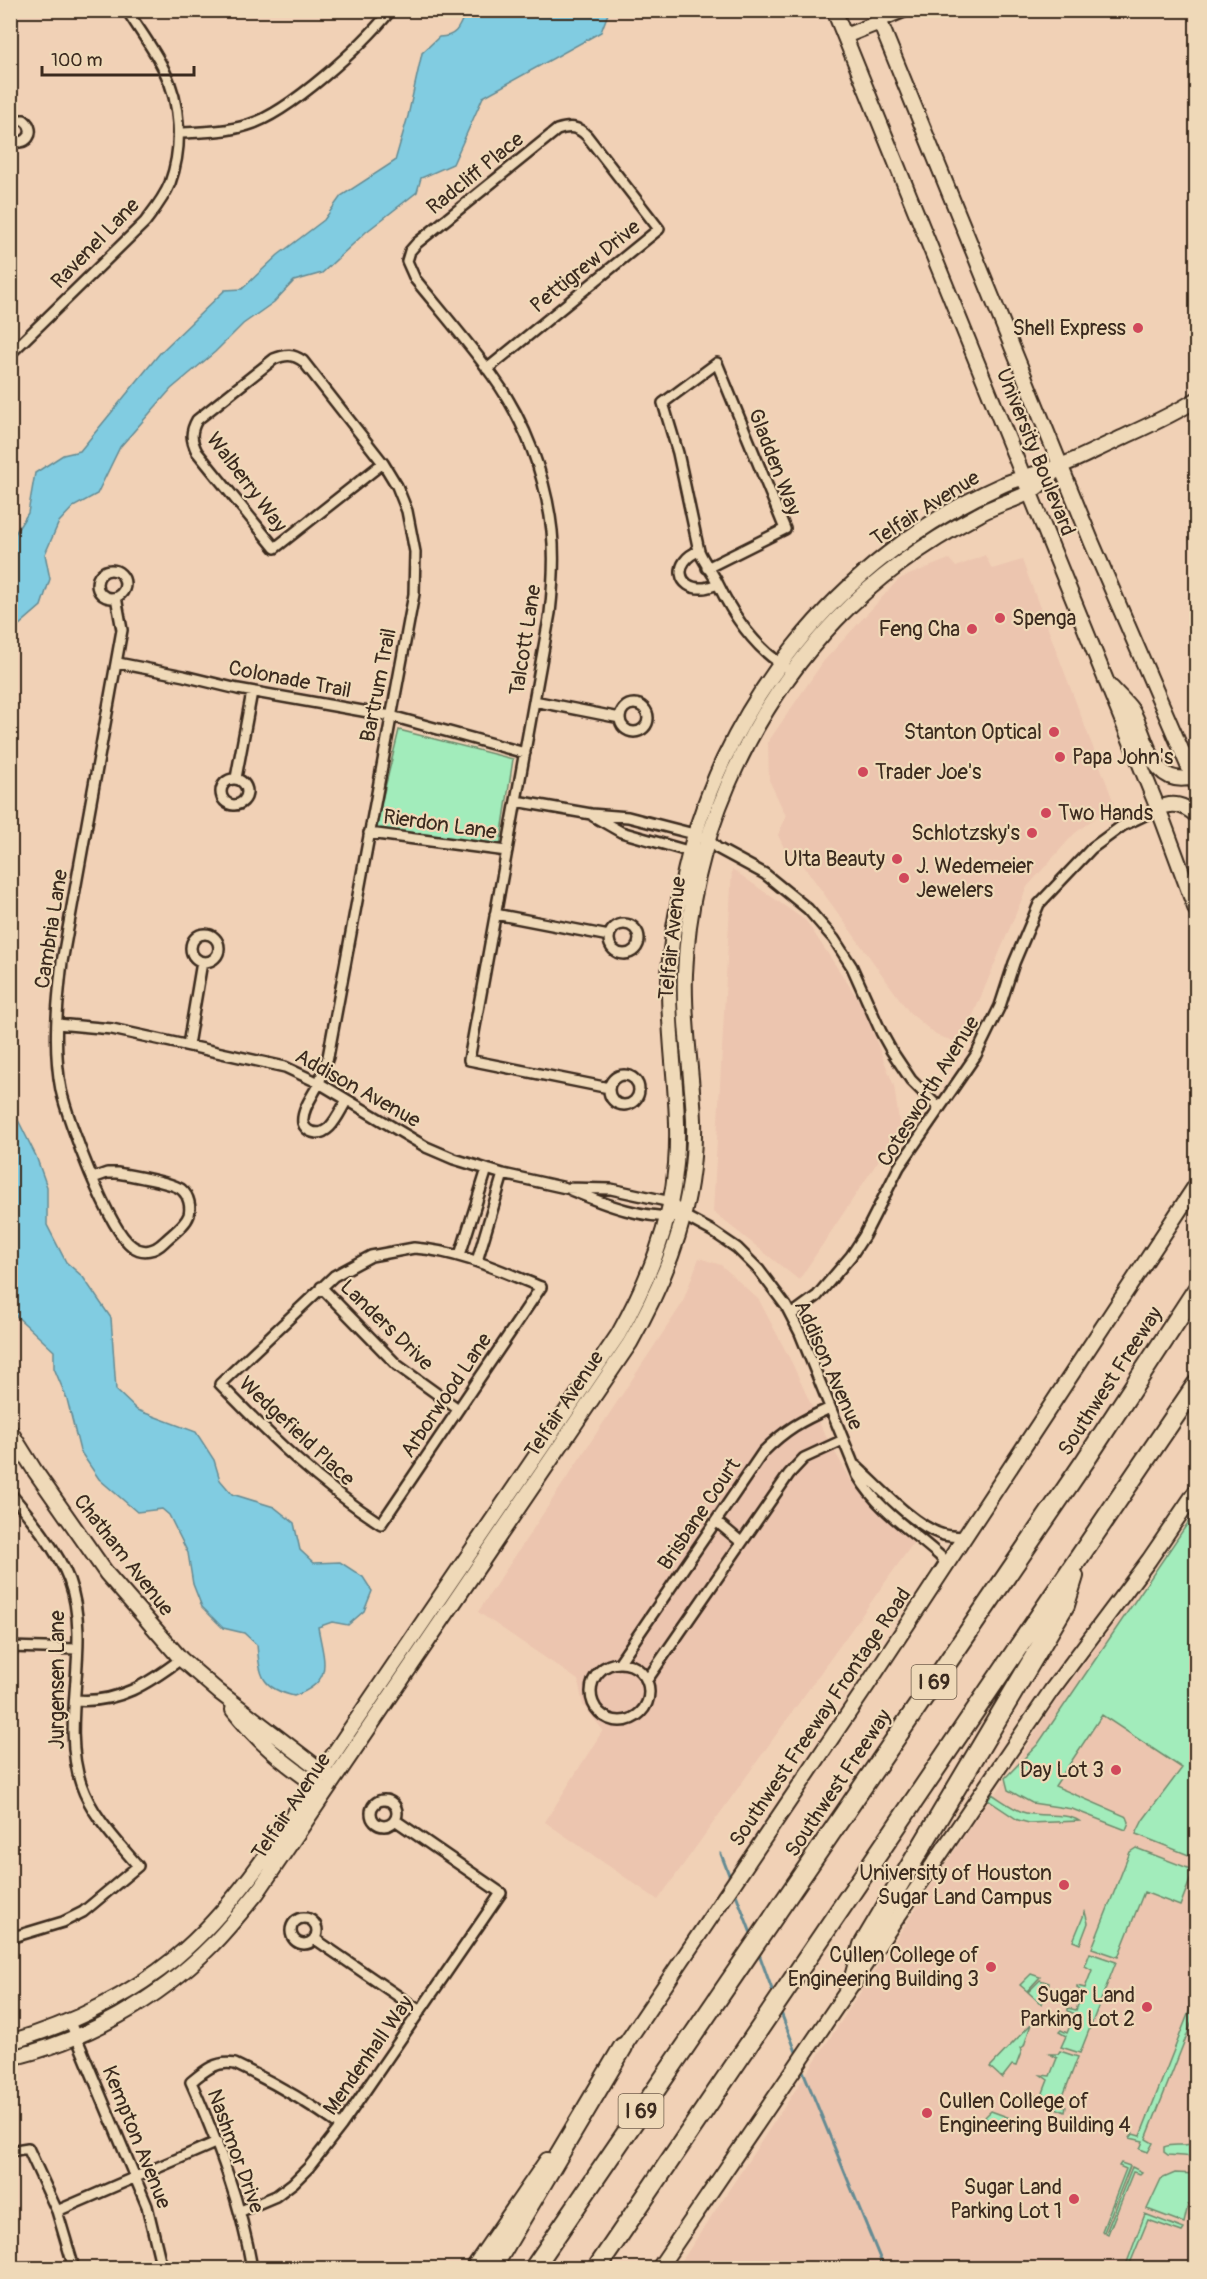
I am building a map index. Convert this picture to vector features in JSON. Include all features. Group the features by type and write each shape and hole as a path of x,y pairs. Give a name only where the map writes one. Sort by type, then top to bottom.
{"highway":[{"name":"Southwest Freeway","path":"534,2268 1078,1471 1197,1291"},
{"name":"I 69","path":"597,2268 1197,1385"},
{"path":"853,1981 863,1945 1065,1605 1080,1556"},
{"path":"492,2268 623,2047"}],"street":[{"name":"Ravenel Lane","path":"10,354 144,222 159,203 170,183 179,132 173,93 164,70 127,10"},
{"path":"179,132 233,129 268,117 354,50 391,10"},
{"name":"University Boulevard","path":"834,10 1197,910"},
{"path":"845,36 878,16 909,10"},
{"name":"University Boulevard","path":"878,16 1108,581 1195,780"},
{"path":"10,123 20,119 24,120 31,131 28,140 24,142 15,142 10,139"},
{"name":"Radcliff Place","path":"407,261 410,250 417,243 557,130 566,127 576,128"},
{"name":"Pettigrew Drive","path":"487,369 659,229 587,136 576,128"},
{"name":"Talcott Lane","path":"407,261 415,279 487,369 516,414 534,456 546,493 552,532 554,573 550,613 469,1060 609,1088"},
{"name":"Bartrum Trail","path":"191,436 196,420 274,359 289,355 303,362 383,463 397,486 407,511 415,552 414,594 328,1057 305,1112 303,1123 307,1130 322,1133 330,1127 347,1100"},
{"name":"Gladden Way","path":"699,551 678,453 663,403 717,363 785,529 707,568"},
{"path":"1062,466 1177,412 1197,400"},
{"name":"Walberry Way","path":"191,436 197,452 275,548 383,463"},
{"name":"Telfair Avenue","path":"10,2042 70,2022 124,1995 169,1963 201,1934 246,1881 618,1335 653,1266 667,1218 676,1163 669,1034 669,976 674,926 689,851 723,759 760,692 780,663 819,616 880,558 948,513 1003,484 1062,466"},
{"name":"Telfair Avenue","path":"10,2058 76,2036 132,2008 161,1989 212,1945 257,1893 630,1343 651,1307 667,1270 684,1216 692,1161 694,1120 685,1011 685,974 691,914 708,839 736,767 762,718 793,671 849,607 894,567 951,529 989,508 1030,492 1062,466"},
{"path":"718,584 703,588 689,585 684,580 681,568 683,561 699,551 707,568 718,584 746,629 760,646 793,671"},
{"name":"Cambria Lane","path":"93,1178 107,1173 117,1173 173,1185 183,1190 190,1209 186,1222 154,1250 140,1250 125,1240 93,1178 72,1126 62,1090 57,1057 62,962 118,663 122,630 116,597"},
{"name":"Colonade Trail","path":"118,663 252,692 391,716 525,753"},
{"path":"1105,680 1131,710 1158,768 1172,778 1195,780"},
{"path":"236,778 252,692"},
{"path":"534,701 620,718"},
{"path":"516,801 591,814 628,817 694,834 708,839 717,848 765,874 808,909 834,939 852,967 891,1050 911,1080 938,1107"},
{"path":"1158,809 1168,804 1176,804 1197,815"},
{"name":"Cotesworth Avenue","path":"791,1315 817,1296 851,1256 864,1236 899,1167 981,1046 1000,1006 1014,963 1039,904 1092,848 1122,826 1158,809"},
{"path":"591,814 621,832 704,855"},
{"name":"Rierdon Lane","path":"369,833 507,851"},
{"path":"495,914 609,936"},
{"path":"188,1045 202,962"},
{"name":"Addison Avenue","path":"57,1024 112,1029 285,1067 319,1083 426,1147 454,1159 503,1174 566,1188 608,1206 667,1218 684,1216"},
{"path":"460,1255 487,1169"},
{"path":"321,1287 352,1264 392,1251 414,1248 436,1250 460,1255 477,1262 503,1174"},
{"name":"Southwest Freeway Frontage Road","path":"473,2268 707,1924 1197,1185"},
{"name":"Addison Avenue","path":"566,1188 611,1189 670,1202 684,1216 737,1248 759,1270 791,1315 858,1476 869,1494 880,1507 933,1550 946,1564"},
{"name":"Arborwood Lane","path":"381,1524 541,1287 477,1262"},
{"name":"Wedgefield Place","path":"321,1287 220,1384 303,1467 343,1499 381,1524"},
{"name":"Landers Drive","path":"321,1287 397,1365 458,1409"},
{"name":"Brisbane Court","path":"830,1408 795,1424 763,1452 619,1663 606,1667 598,1673 591,1691 593,1701 604,1716 621,1721 639,1714 649,1699 647,1680 789,1473 804,1458 843,1440"},
{"name":"Chatham Avenue","path":"10,1431 107,1574 181,1659 219,1692 334,1779"},
{"name":"Addison Avenue","path":"854,1464 924,1526 942,1535 965,1537"},
{"path":"659,2268 1051,1691 1149,1560 1197,1491"},
{"name":"Jurgensen Lane","path":"10,1493 60,1562 69,1580 76,1610 74,1742 76,1766 81,1785 101,1823 138,1866 83,1912 63,1922 10,1938"},
{"path":"716,1521 741,1542"},
{"path":"10,1647 77,1649"},
{"path":"75,1700 104,1700 129,1692 157,1677 181,1659"},
{"path":"619,1663 634,1666 647,1680"},
{"name":"Chatham Avenue","path":"219,1692 254,1736 273,1754 326,1792"},
{"name":"Mendenhall Way","path":"241,2211 259,2205 293,2183 309,2167 341,2126 501,1893 395,1820"},
{"path":"315,1939 420,2011"},
{"name":"Kempton Avenue","path":"70,2022 147,2206 162,2268"},
{"name":"Nashmor Drive","path":"252,2268 241,2211 217,2142 191,2082 217,2064 226,2062 235,2064 282,2086 341,2126"},
{"path":"57,2211 217,2142"},
{"path":"10,2151 28,2148 57,2211 74,2268"}],"shaded area":[{"path":"985,555 992,569 1022,560 1114,803 1074,834 1027,887 961,1044 936,1035 909,1012 796,855 785,850 778,835 786,816 769,780 768,742 823,662 899,579 949,559 956,567"},
{"path":"732,869 806,921 862,1005 894,1086 900,1128 799,1280 713,1212"},
{"path":"699,1258 721,1265 759,1300 792,1363 823,1431 852,1482 914,1542 658,1900 545,1822 603,1730 583,1705 578,1680 478,1612 682,1304"},
{"name":"University of Houston Sugar Land Campus","path":"1196,1517 1196,2268 677,2268 985,1805 998,1791 1055,1702"}],"green space":[{"path":"399,730 513,759 500,846 375,829"},
{"path":"1196,1511 1196,1858 1136,1834 1143,1820 1182,1768 1102,1715 1055,1786 1127,1817 1129,1822 1126,1830 1072,1809 1032,1803 1008,1790 1005,1778 1038,1744"},
{"path":"992,1794 1013,1808 1026,1813 1061,1816 1079,1821 1029,1823 1018,1820 988,1800"},
{"path":"1136,1848 1188,1868 1192,1875 1180,1906 1144,1892 1118,1957 1092,1948 1130,1852"},
{"path":"1085,1912 1088,1923 1080,1944 1073,1941"},
{"path":"1090,1953 1116,1962 1080,2053 1061,2047 1066,2036 1059,2032 1061,2030 1067,2033 1075,2014 1068,2011 1068,2008 1076,2010 1083,1992 1077,1986 1085,1988 1092,1970 1085,1966"},
{"path":"1031,1974 1040,1977 1027,1991 1020,1985"},
{"path":"1040,1980 1049,1983 1041,2004 1028,1992"},
{"path":"1196,1994 1196,2012 1146,2139 1153,2143 1148,2152 1140,2149 1143,2141 1130,2138 1133,2134 1140,2136"},
{"path":"1031,2024 1016,2066 1012,2065 1002,2078 990,2067"},
{"path":"1060,2051 1078,2057 1060,2104 1066,2107 1065,2112 1032,2098 1034,2095 1041,2098 1048,2080 1041,2075 1050,2076 1057,2058 1050,2054 1058,2054"},
{"path":"991,2111 1010,2118 1007,2126 984,2118"},
{"path":"1196,2140 1196,2157 1168,2155 1164,2152 1164,2147 1185,2145"},
{"path":"1121,2163 1130,2166 1104,2232 1102,2231 1126,2169 1119,2166"},
{"path":"1132,2167 1142,2172 1140,2174 1133,2172 1108,2234 1106,2233"},
{"path":"1175,2173 1196,2174 1196,2207 1188,2205 1184,2223 1147,2209 1161,2179"},
{"path":"1145,2214 1184,2229 1182,2232 1148,2220 1129,2266 1133,2268 1125,2268"}],"water":[{"path":"471,10 609,11 601,32 483,97 453,164 421,178 417,192 366,232 322,273 294,281 274,302 243,324 215,352 171,389 120,447 97,494 73,507 59,522 45,554 50,579 41,606 11,632 11,540 28,513 35,473 63,455 80,451 160,353 225,290 242,289 278,255 324,220 341,196 395,161 422,53 439,37 453,33 459,27 465,13"},
{"path":"11,1110 36,1156 47,1187 47,1225 66,1262 83,1277 111,1318 116,1390 137,1410 196,1432 214,1460 220,1480 232,1494 274,1507 294,1523 300,1550 314,1563 340,1562 363,1577 372,1591 364,1611 348,1625 332,1622 318,1627 324,1669 316,1684 307,1690 294,1696 269,1685 261,1673 257,1645 244,1633 223,1628 202,1607 193,1584 188,1553 169,1515 162,1509 137,1512 99,1479 80,1451 67,1399 54,1368 54,1351 11,1311"}],"waterway":[{"path":"721,1854 731,1880"},
{"path":"734,1889 752,1936"},
{"path":"758,1951 774,1995"},
{"path":"780,2010 798,2057"},
{"path":"801,2066 884,2268"}],"place":[{"name":"Shell Express","path":"1138,328"},
{"name":"Spenga","path":"1000,618"},
{"name":"Feng Cha","path":"972,629"},
{"name":"Stanton Optical","path":"1054,732"},
{"name":"Papa John's","path":"1060,757"},
{"name":"Trader Joe's","path":"863,772"},
{"name":"Two Hands","path":"1046,813"},
{"name":"Schlotzsky's","path":"1032,833"},
{"name":"Ulta Beauty","path":"897,859"},
{"name":"J. Wedemeier Jewelers","path":"904,878"},
{"name":"Day Lot 3","path":"1116,1770"},
{"name":"University of Houston Sugar Land Campus","path":"1064,1885"},
{"name":"Cullen College of Engineering Building 3","path":"991,1967"},
{"name":"Sugar Land Parking Lot 2","path":"1147,2007"},
{"name":"Cullen College of Engineering Building 4","path":"927,2113"},
{"name":"Sugar Land Parking Lot 1","path":"1074,2199"}]}
